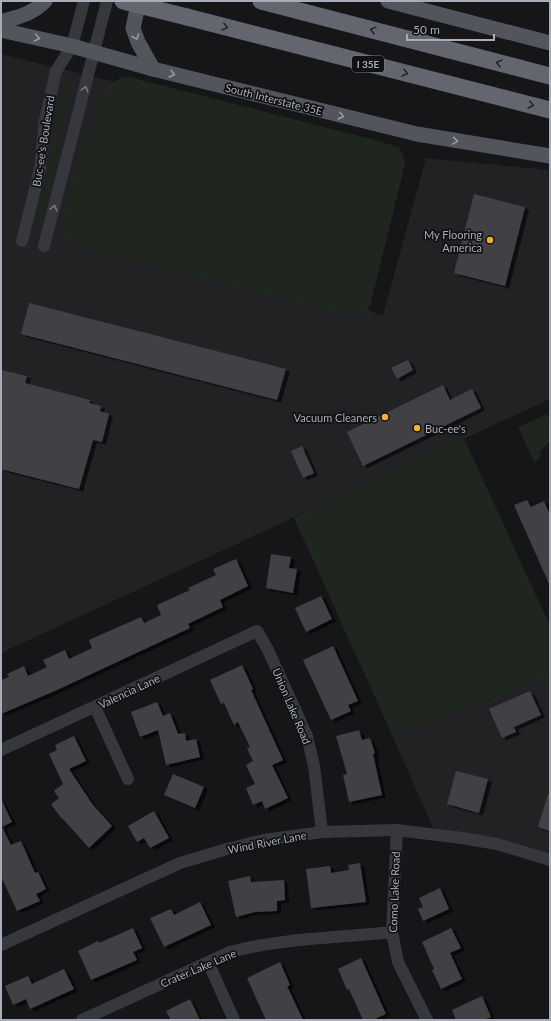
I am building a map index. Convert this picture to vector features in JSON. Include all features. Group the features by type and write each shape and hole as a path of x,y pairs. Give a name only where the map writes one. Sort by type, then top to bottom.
{"highway":[{"name":"I 35E","path":"123,1 550,110"},
{"path":"261,1 550,76"}],"main road":[{"path":"1,22 23,16 38,8 45,1"},
{"path":"139,1 134,28 140,47 153,69"},
{"path":"388,1 550,43"},
{"name":"South Interstate 35E","path":"1,30 72,46 153,69 417,134 550,156"}],"street":[{"name":"Buc-ee's Boulevard","path":"22,241 40,169 45,120 56,71 72,46 84,1"},
{"name":"Buc-ee's Boulevard","path":"44,246 107,1"},
{"name":"Valencia Lane","path":"1,750 257,631"},
{"name":"Union Lake Road","path":"257,631 268,650 307,736 314,766 322,832"},
{"path":"95,707 128,779"},
{"name":"Wind River Lane","path":"1,944 180,863 264,840 322,832 396,830 456,837 497,844 550,860"},
{"name":"Como Lake Road","path":"396,830 392,932 398,962 426,1020"},
{"name":"Crater Lake Lane","path":"82,1020 230,952 264,945 392,932"},
{"path":"208,962 234,1020"}],"shaded area":[{"path":"1,54 403,153 367,310 383,315 426,158 550,170 550,399 1,653"},
{"path":"67,77 73,78 58,134 56,160 43,221 38,220 51,159 55,128"},
{"path":"121,77 129,77 399,147 405,164 370,306 366,312 359,315 358,313 353,312 352,316 77,246 77,244 63,242 63,236 65,239 67,238 61,229 74,178 106,90 110,83 122,78"},
{"path":"547,414 550,419 550,440 539,453 541,455 537,461 534,462 518,427"},
{"path":"464,438 550,626 550,676 392,735 294,518"},
{"path":"550,676 550,860 436,834 392,735"}],"building":[{"name":"My Flooring America","path":"474,194 525,207 505,286 454,273"},
{"path":"29,303 286,369 277,400 21,334"},
{"path":"408,360 413,370 397,379 391,368"},
{"path":"1,370 27,376 25,383 90,400 89,403 101,406 100,411 109,414 102,442 93,440 79,489 1,469"},
{"name":"Buc-ee's","path":"443,385 450,400 472,389 481,408 363,466 347,432"},
{"path":"302,446 314,473 303,478 291,451"},
{"path":"527,500 531,507 544,501 550,515 550,586 514,505"},
{"path":"271,554 291,557 289,568 297,569 293,593 266,588"},
{"path":"236,559 248,586 220,600 223,607 188,624 190,628 57,690 1,714 1,680 9,677 7,674 24,666 28,676 47,667 43,660 65,650 69,659 92,648 89,640 141,617 144,623 161,615 157,605 190,590 188,588 216,575 213,569"},
{"path":"321,596 332,619 306,632 295,608"},
{"path":"333,646 358,701 348,705 351,711 331,720 303,660"},
{"path":"242,665 253,689 251,690 283,760 272,765 288,798 265,809 262,801 253,805 246,788 255,784 246,765 253,761 247,748 250,747 238,722 234,725 224,703 221,704 210,680"},
{"path":"530,691 541,715 514,727 516,732 502,738 489,709"},
{"path":"157,702 163,716 170,713 178,734 185,733 186,741 196,739 200,757 166,765 158,730 140,737 131,712"},
{"path":"359,730 362,740 370,738 375,753 373,754 382,795 349,802 343,775 347,774 336,736"},
{"path":"74,736 86,761 69,769 93,805 112,826 89,848 62,819 51,804 59,798 54,791 63,784 49,754 57,750 55,745"},
{"path":"456,771 488,779 479,813 447,804"},
{"path":"173,774 204,787 195,808 164,795"},
{"path":"548,794 550,795 550,831 538,827"},
{"path":"1,799 12,822 2,827 11,845 21,841 35,873 38,872 46,889 36,894 40,901 17,911 1,876"},
{"path":"154,811 169,838 150,848 144,838 137,842 128,826"},
{"path":"360,863 366,902 311,908 306,869 330,866 331,873 349,870 348,865"},
{"path":"250,876 251,882 284,880 285,900 277,901 277,911 255,912 236,917 228,881"},
{"path":"440,888 449,909 423,921 418,909 423,907 419,898"},
{"path":"200,902 211,925 164,947 150,918 171,909 174,915"},
{"path":"133,928 142,948 133,952 137,960 91,980 78,951 98,941 99,943"},
{"path":"451,928 461,948 450,953 462,979 441,989 432,970 434,969 422,942"},
{"path":"361,958 386,1014 372,1020 363,1020 338,969"},
{"path":"280,962 290,985 287,986 303,1020 266,1020 247,978"},
{"path":"64,969 74,989 30,1009 26,999 13,1005 5,986 28,976 32,984"},
{"path":"482,996 491,1017 483,1020 456,1020 452,1010"},
{"path":"190,999 200,1020 171,1020 166,1011"}],"place":[{"name":"My Flooring America","path":"490,240"},
{"name":"Vacuum Cleaners","path":"385,417"},
{"name":"Buc-ee's","path":"417,428"}]}
